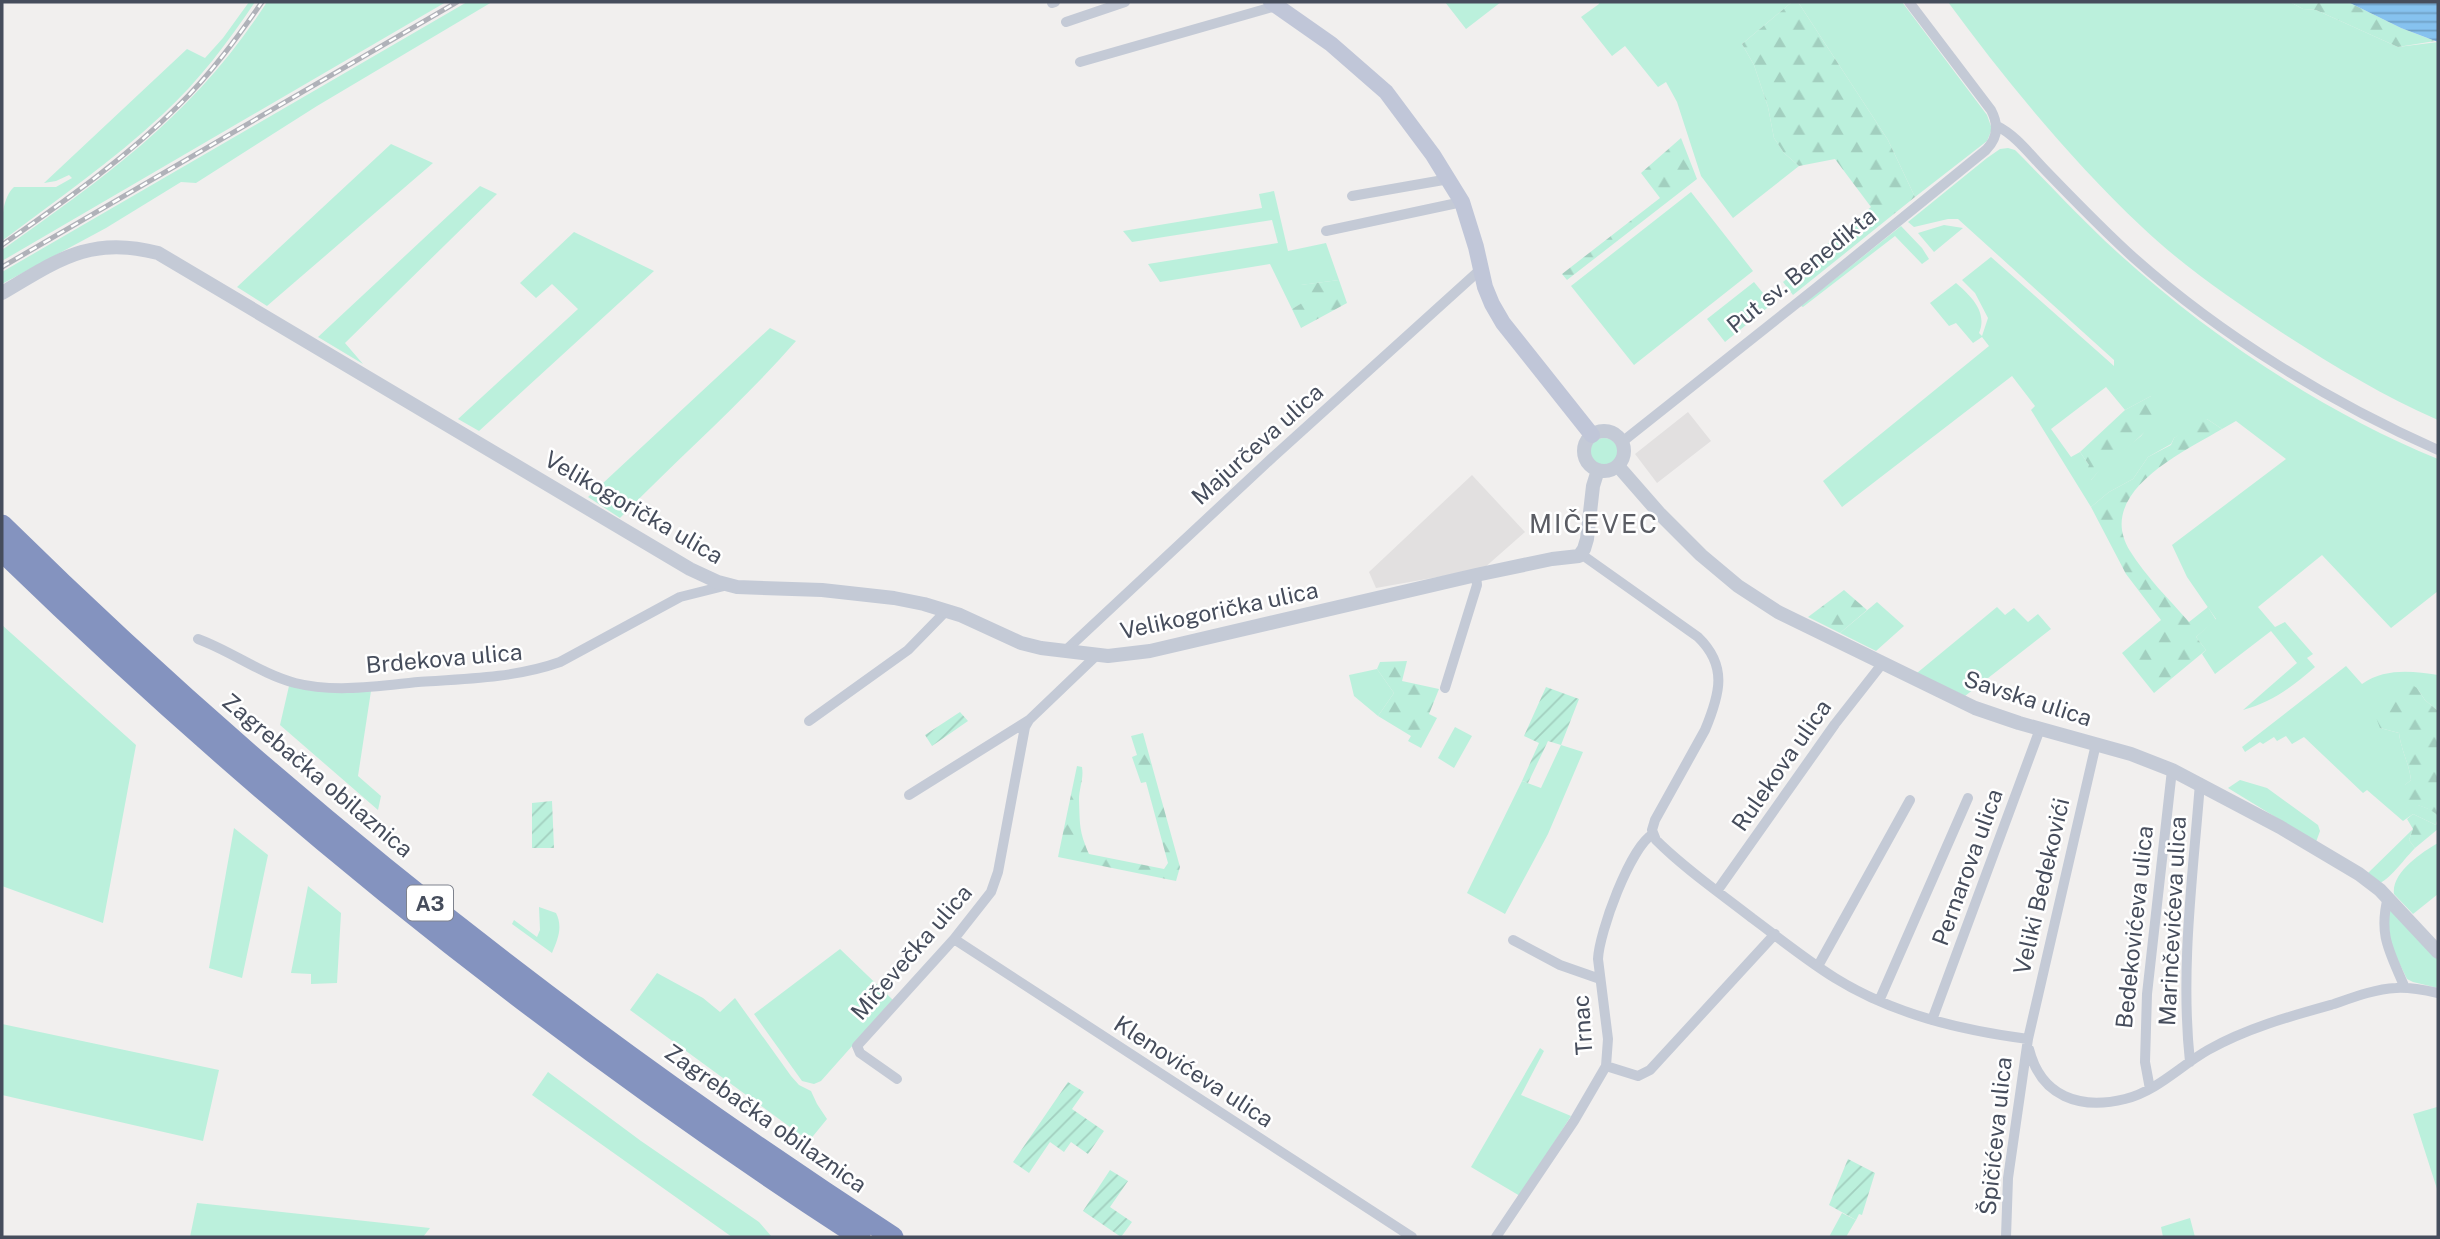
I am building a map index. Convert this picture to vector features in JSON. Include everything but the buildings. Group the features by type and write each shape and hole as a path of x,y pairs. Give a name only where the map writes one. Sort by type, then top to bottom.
{"highway":[{"name":"Zagrebačka obilaznica","path":"2,525 102,621 232,739 431,905 714,1117 893,1237"},
{"name":"Zagrebačka obilaznica","path":"2,551 99,644 200,734 411,911 644,1089 860,1237"}],"main road":[{"path":"1274,4 1331,44 1386,92 1449,178 1462,202 1492,304 1503,323 1592,435"}],"street":[{"path":"1066,22 1125,2"},
{"path":"1909,2 1991,110 1997,126 2012,136 2135,259 2259,352 2334,399 2438,450"},
{"path":"1080,62 1274,4"},
{"name":"Put sv. Benedikta","path":"1622,442 1986,150 1995,137 1997,126"},
{"path":"1352,196 1449,178"},
{"path":"1326,231 1462,202"},
{"name":"Velikogorička ulica","path":"2,293 63,259 94,248 109,246 158,253 690,569 727,585 749,589 822,590 882,597 947,610 1021,643 1064,652 1097,655 1150,651 1476,575 1552,559 1575,558 1581,554"},
{"name":"Majurčeva ulica","path":"1064,652 1273,457 1481,269"},
{"path":"1609,432 1622,442 1623,456 1618,466 1608,471 1598,470 1588,463 1585,457 1586,444 1592,435 1609,432"},
{"name":"Savska ulica","path":"1618,466 1679,535 1738,586 1778,612 1975,708 2096,744 2172,770 2200,783 2359,874 2388,897 2438,952"},
{"path":"1581,554 1587,539 1593,486 1598,470"},
{"name":"Trnac","path":"1496,1237 1574,1121 1606,1066 1608,1039 1598,948 1627,872 1642,844 1653,834 1653,825 1664,801 1706,730 1717,689 1717,664 1713,654 1696,635 1581,554"},
{"path":"1445,688 1477,585 1476,575"},
{"name":"Brdekova ulica","path":"198,639 222,648 280,678 311,686 339,688 499,676 541,669 560,662 680,597 727,585"},
{"path":"809,720 908,650 947,610"},
{"path":"909,794 1028,720 1097,655"},
{"name":"Rulekova ulica","path":"1717,891 1835,724 1882,664"},
{"name":"Mičevečka ulica","path":"897,1079 860,1053 857,1046 954,939 992,892 1028,720"},
{"name":"Pernarova ulica","path":"1932,1020 2040,729"},
{"name":"Veliki Bedekovići","path":"2028,1039 2096,744"},
{"name":"Bedekovićeva ulica","path":"2150,1089 2145,1062 2147,994 2172,770"},
{"name":"Marinčevićeva ulica","path":"2190,1062 2187,955 2200,783"},
{"path":"1879,1001 1968,798"},
{"path":"1818,966 1910,800"},
{"path":"1653,834 1661,845 1717,891 1852,988 1932,1020 1968,1030 2028,1039 2032,1060 2041,1076 2056,1091 2078,1101 2106,1102 2150,1089 2222,1043 2278,1020 2369,993 2405,988 2438,993"},
{"path":"2388,897 2383,915 2383,932 2405,988"},
{"path":"1606,1066 1638,1076 1650,1070 1774,934"},
{"name":"Klenovićeva ulica","path":"954,939 1412,1237"},
{"path":"1513,940 1560,965 1600,979"},
{"name":"Špičićeva ulica","path":"2006,1237 2011,1151 2028,1039"}],"shaded area":[{"path":"1688,412 1711,441 1657,483 1635,454"},
{"path":"1472,475 1525,532 1483,569 1376,588 1369,572"}],"green space":[{"path":"249,2 255,2 212,61 176,101 104,164 2,241 4,205 14,187 56,187 72,178 69,175 44,183 187,49 205,58"},
{"path":"267,2 446,2 2,261 2,250 113,168 179,110 239,42"},
{"path":"467,2 492,2 317,106 196,183 181,182 106,228 2,284 2,272"},
{"path":"1445,2 1501,2 1466,29"},
{"path":"1599,2 1792,2 1742,44 1754,65 1768,107 1774,138 1784,153 1799,166 1733,218 1701,176 1677,102 1666,82 1658,87 1625,46 1612,56 1581,17"},
{"path":"1792,2 1798,2 1888,140 1915,197 1793,295 1783,282 1871,207 1835,159 1799,166 1784,153 1774,138 1768,107 1754,65 1742,44"},
{"path":"1798,2 1902,2 1987,115 1992,129 1987,141 1915,197 1888,140"},
{"path":"1948,2 2290,2 2303,9 2316,10 2398,47 2438,42 2438,420 2378,390 2300,344 2245,308 2158,242 2064,147"},
{"path":"2290,2 2348,2 2435,41 2398,47 2316,10 2303,9"},
{"path":"1681,138 1697,179 1567,280 1562,274 1660,198 1641,173"},
{"path":"391,144 433,163 267,306 237,287"},
{"path":"2000,149 2015,150 2117,252 2228,342 2310,395 2353,419 2438,459 2438,591 2391,628 2322,555 2258,607 2275,627 2285,622 2313,654 2307,658 2315,667 2281,693 2243,710 2297,663 2271,631 2215,674 2202,654 2206,650 2196,637 2216,619 2187,577 2172,545 2286,459 2236,421 2222,429 2207,419 2148,457 2133,479 2109,492 2091,507 2031,410 2035,406 2012,376 1842,507 1823,481 1989,346 1982,337 1973,343 1956,323 1949,326 1930,303 1956,283 1980,311 1979,333 1982,336 1988,318 1975,293 1962,280 1991,257 2114,366 2114,360 1958,219 1914,227 1908,222","holes":["2106,387 2125,410 2151,396 2148,427 2091,480 2089,465 2080,452 2071,457 2051,429"]},
{"path":"480,186 497,194 345,343 363,364 318,337"},
{"path":"1274,191 1288,251 1326,243 1339,280 1301,285 1308,300 1292,309 1270,264 1160,282 1148,264 1278,243 1272,220 1132,242 1123,231 1262,208 1259,194"},
{"path":"1691,192 1753,271 1634,365 1571,286"},
{"path":"1944,225 1963,228 1934,252 1918,233"},
{"path":"1901,226 1929,259 1922,264 1895,236 1801,306"},
{"path":"574,232 654,271 479,431 458,419 578,309 552,284 536,298 520,283"},
{"path":"1339,280 1347,303 1301,328 1292,309 1307,300 1300,285"},
{"path":"1754,282 1772,304 1725,342 1707,319"},
{"path":"770,328 796,341 620,518 588,497"},
{"path":"2151,396 2160,422 2146,431 2091,480 2085,475 2089,465 2080,452 2125,410"},
{"path":"2207,419 2222,429 2166,462 2148,477 2133,493 2124,511 2122,530 2130,551 2150,579 2189,622 2208,607 2216,620 2196,637 2206,650 2154,693 2122,653 2161,620 2126,574 2091,507 2109,492 2133,479 2148,457 2171,445 2174,438 2198,420"},
{"path":"1604,438 1614,442 1618,452 1614,462 1604,466 1594,462 1590,452 1594,442"},
{"path":"1844,590 1867,610 1840,633 1808,617"},
{"path":"1877,602 1904,626 1876,651 1840,633"},
{"path":"1997,607 2005,615 2014,608 2028,622 2038,614 2051,629 1965,696 1917,673"},
{"path":"2,625 136,745 103,923 2,886"},
{"path":"1407,661 1402,681 1439,689 1429,714 1437,718 1421,748 1408,741 1411,736 1378,716 1394,693 1377,669 1380,662"},
{"path":"2346,666 2362,684 2389,673 2438,675 2438,711 2425,700 2417,688 2380,728 2399,733 2411,780 2405,785 2418,805 2432,810 2438,816 2436,825 2413,814 2403,821 2367,790 2363,793 2304,737 2292,744 2286,736 2277,741 2274,737 2245,752 2242,747"},
{"path":"1377,669 1394,693 1378,716 1354,696 1349,675"},
{"path":"2409,683 2438,711 2438,816 2405,801 2396,792 2411,780 2409,768 2399,733 2380,728 2373,710 2394,687"},
{"path":"289,686 371,691 358,776 381,796 378,810 280,725"},
{"path":"1546,687 1579,699 1561,745 1548,741 1528,783 1522,781 1539,743 1524,736"},
{"path":"960,712 968,721 932,746 925,735"},
{"path":"1455,727 1472,736 1454,768 1438,758"},
{"path":"1143,733 1180,867 1176,881 1058,857 1077,766 1082,767 1080,822 1089,854 1164,869 1168,863 1146,782 1141,783 1132,757 1137,755 1131,736"},
{"path":"1561,745 1583,752 1548,834 1505,914 1467,893 1522,781 1541,788"},
{"path":"2240,780 2267,788 2318,825 2320,831 2316,842 2228,788"},
{"path":"552,801 554,848 532,848 532,803"},
{"path":"2413,814 2436,825 2438,822 2438,829 2415,848 2409,840 2413,829 2407,819"},
{"path":"234,828 268,855 242,978 209,968"},
{"path":"2413,829 2409,840 2415,848 2394,872 2380,883 2367,874"},
{"path":"2438,843 2438,894 2413,914 2394,894 2394,886 2409,864"},
{"path":"308,886 341,913 337,983 311,984 311,974 291,973"},
{"path":"539,907 556,913 558,918 559,933 552,953 512,924 514,920 537,937 540,930"},
{"path":"2388,911 2393,911 2438,959 2438,988 2407,979 2390,944"},
{"path":"840,949 893,1000 821,1081 814,1084 802,1081 754,1014"},
{"path":"657,973 703,998 720,1012 735,998 791,1076 799,1085 811,1091 827,1119 809,1141 630,1010"},
{"path":"2,1024 219,1070 203,1141 2,1095"},
{"path":"1540,1048 1544,1051 1521,1095 1571,1116 1520,1196 1471,1167"},
{"path":"548,1072 641,1141 759,1222 772,1237 732,1237 532,1095"},
{"path":"1068,1082 1084,1092 1072,1109 1104,1131 1088,1154 1071,1142 1064,1152 1050,1142 1029,1173 1013,1162"},
{"path":"2437,1107 2438,1111 2438,1192 2413,1114"},
{"path":"1848,1159 1875,1173 1862,1215 1859,1214 1856,1220 1829,1205"},
{"path":"1110,1170 1128,1181 1110,1207 1132,1222 1121,1237 1083,1211"},
{"path":"197,1203 430,1228 423,1237 190,1237"},
{"path":"1842,1213 1856,1220 1846,1237 1829,1237"},
{"path":"2190,1218 2195,1237 2163,1237 2161,1227"}],"water":[{"path":"2348,2 2438,2 2438,42 2401,28"}],"railway":[{"path":"2,245 93,179 158,125 212,69 262,2"},
{"path":"2,267 457,2"}],"district":[{"name":"MIČEVEC","path":"1594,523"}]}
